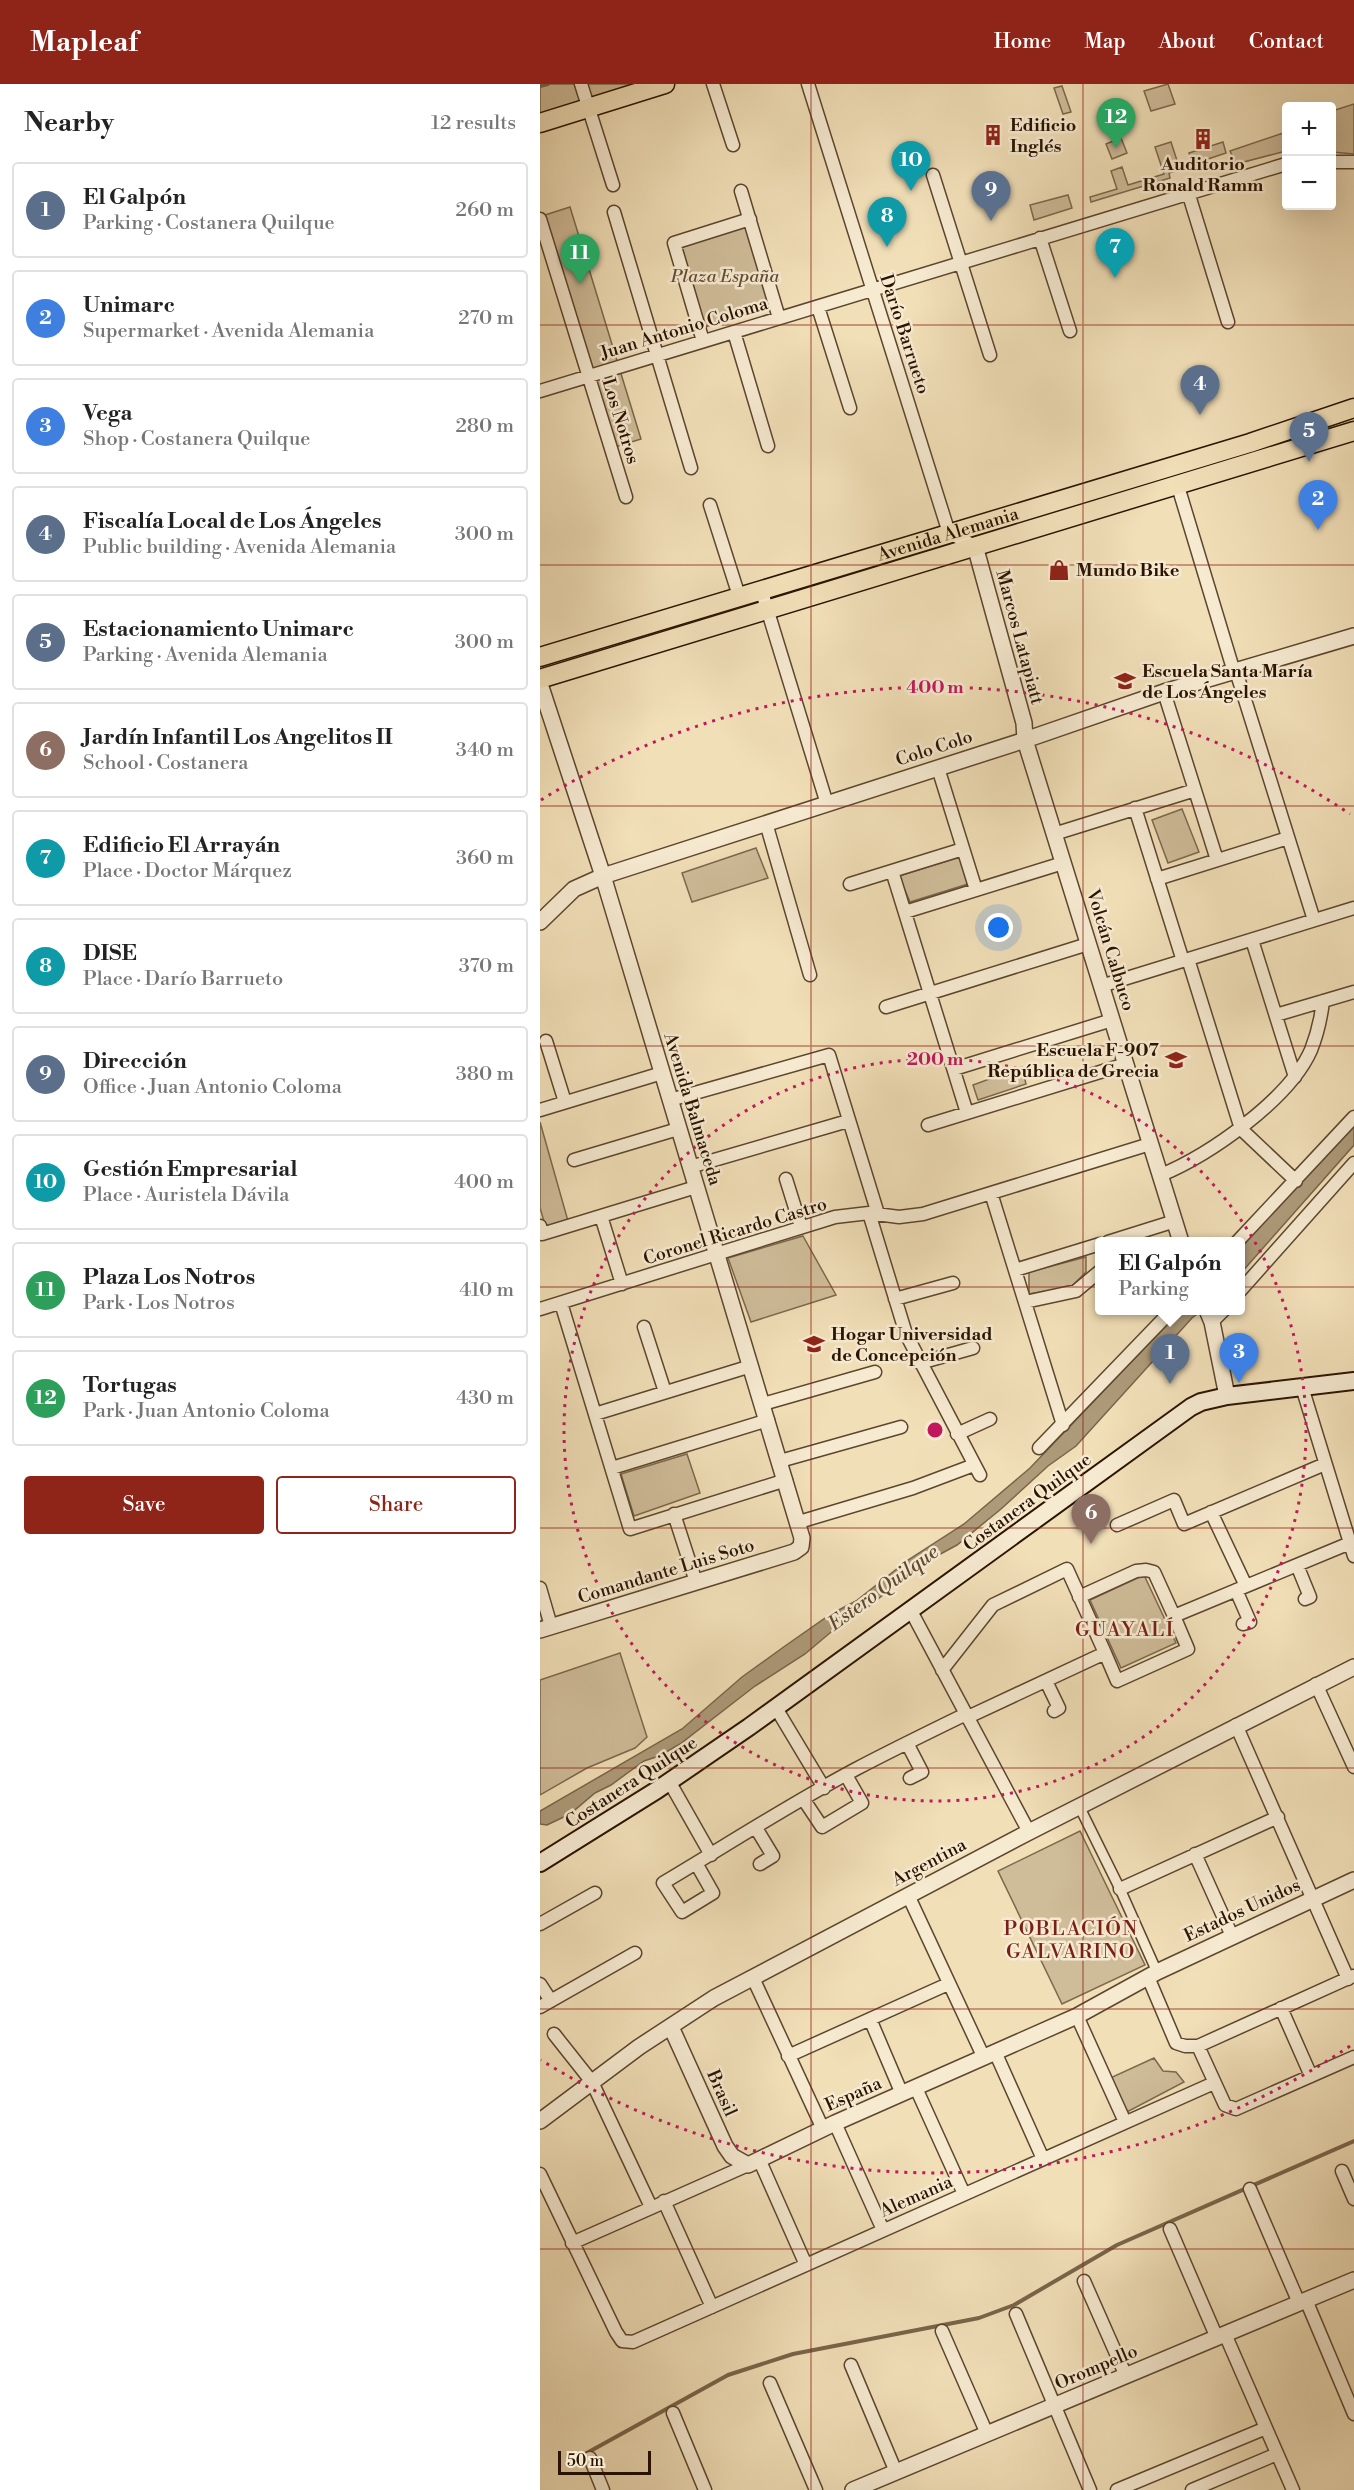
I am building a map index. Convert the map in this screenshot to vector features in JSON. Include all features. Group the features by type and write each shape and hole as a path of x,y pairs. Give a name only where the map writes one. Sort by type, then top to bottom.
{"main road":[{"path":"540,123 665,84"},
{"name":"Avenida Alemania","path":"540,657 1250,443 1354,408"},
{"name":"Avenida Alemania","path":"540,679 1177,483 1354,431"},
{"name":"Costanera Quilque","path":"540,1863 669,1781 776,1708 1182,1413 1201,1402 1227,1396 1354,1381"}],"street":[{"path":"581,84 613,185"},
{"path":"713,84 733,145"},
{"name":"Darío Barrueto","path":"808,84 949,533"},
{"path":"1336,162 1354,162"},
{"name":"Juan Antonio Coloma","path":"540,391 1188,192 1282,165"},
{"path":"933,175 990,355"},
{"path":"741,191 779,318"},
{"path":"1188,192 1227,322"},
{"path":"614,212 691,468"},
{"name":"Los Notros","path":"540,219 626,497"},
{"path":"703,341 674,243 750,219"},
{"path":"1040,238 1070,331"},
{"path":"818,307 850,408"},
{"path":"734,332 768,446"},
{"path":"1177,483 1314,920"},
{"path":"710,505 739,596"},
{"path":"949,533 975,546"},
{"name":"Marcos Latapiatt","path":"975,546 1024,723 1024,740"},
{"path":"761,589 827,804"},
{"name":"Colo Colo","path":"540,922 574,889 603,876 1024,740 1164,692 1354,636"},
{"name":"Avenida Balmaceda","path":"540,684 603,876 669,1100 799,1522 801,1546"},
{"path":"1164,692 1217,860"},
{"name":"Volcán Calbuco","path":"1024,740 1180,1237"},
{"path":"938,768 976,890"},
{"path":"1054,834 1195,790"},
{"path":"1135,808 1241,1129 1296,1181"},
{"path":"766,823 810,975"},
{"path":"1157,879 1288,838"},
{"path":"849,884 963,849"},
{"path":"905,912 1063,863"},
{"path":"892,871 967,1113"},
{"path":"1101,986 1354,908"},
{"path":"1252,940 1295,1077"},
{"path":"886,1007 1088,944"},
{"path":"1276,1016 1354,992"},
{"path":"1161,1175 1219,1145 1241,1129 1295,1077 1310,1051 1320,1023 1323,1001"},
{"path":"954,1069 1112,1020"},
{"path":"546,1041 565,1102"},
{"path":"669,1100 829,1055 906,1334 977,1471 799,1522"},
{"path":"928,1125 1126,1064"},
{"path":"540,1110 662,1073"},
{"path":"1242,1237 1354,1117"},
{"path":"690,1167 848,1121"},
{"path":"574,1160 678,1129"},
{"name":"Coronel Ricardo Castro","path":"540,1309 801,1227 835,1218 873,1214 899,1217 943,1208 1150,1144"},
{"path":"1245,1286 1354,1163"},
{"path":"786,1179 801,1227"},
{"path":"541,1230 601,1216 696,1187"},
{"path":"991,1193 1063,1425"},
{"path":"601,1216 622,1284"},
{"path":"1123,1237 1175,1221"},
{"path":"1015,1270 1095,1246"},
{"path":"1025,1302 1076,1291 1095,1275"},
{"path":"895,1299 953,1283"},
{"path":"561,1303 630,1529 786,1480"},
{"path":"1039,1448 1168,1315"},
{"path":"1210,1316 1227,1396"},
{"path":"644,1327 665,1392"},
{"path":"920,1364 973,1348"},
{"path":"595,1414 751,1366"},
{"path":"763,1404 875,1372"},
{"path":"1302,1387 1354,1556"},
{"path":"957,1434 990,1419"},
{"path":"612,1468 768,1420"},
{"path":"780,1461 901,1427"},
{"path":"1117,1526 1174,1500 1184,1524 1325,1464"},
{"path":"1211,1512 1241,1588 1250,1622 1243,1624"},
{"path":"674,1514 696,1582"},
{"path":"1174,1616 1350,1543"},
{"name":"Comandante Luis Soto","path":"546,1628 794,1552 801,1546"},
{"path":"1297,1565 1310,1598 1305,1599"},
{"path":"942,1670 993,1605 1067,1569 1079,1597 1118,1682 1188,1649 1154,1572 1136,1571 1079,1597"},
{"path":"540,1588 546,1628"},
{"path":"911,1611 1029,1832"},
{"path":"696,1863 846,1775 907,1743 1105,1653"},
{"name":"Argentina","path":"540,2121 592,2082 714,1998 1079,1806 1354,1666"},
{"path":"1046,1681 1059,1708 1054,1711"},
{"path":"1316,1684 1354,1767"},
{"path":"776,1708 824,1788"},
{"path":"1079,1806 1120,1888 1153,1974 1176,2043 1198,2046 1351,1977 1312,1899 1236,1725"},
{"path":"907,1743 922,1772 910,1778"},
{"path":"804,1800 822,1827 861,1803 846,1775"},
{"path":"669,1781 711,1855"},
{"path":"1120,1888 1278,1817"},
{"path":"756,1828 773,1856 760,1864"},
{"path":"1195,1854 1232,1936"},
{"name":"Estados Unidos","path":"1153,1974 1354,1880"},
{"path":"540,1924 595,1893"},
{"path":"908,1895 948,1984 990,2056 1043,2159"},
{"path":"540,1984 545,2004 635,1953"},
{"name":"España","path":"572,2244 1077,2016 1153,1974"},
{"path":"753,1978 788,2056 829,2126 883,2230"},
{"path":"788,2056 948,1984"},
{"path":"1281,2008 1311,2076"},
{"path":"1077,2016 1125,2122"},
{"path":"870,2019 902,2094"},
{"name":"Brasil","path":"671,2027 725,2145 732,2156 753,2162"},
{"path":"554,2034 592,2082 651,2207"},
{"path":"1198,2046 1225,2105 1236,2109 1354,2057"},
{"name":"Alemania","path":"572,2244 616,2332 622,2341 633,2342 1214,2082"},
{"path":"916,2088 964,2194"},
{"path":"753,2162 806,2265"},
{"path":"1342,2171 1354,2199"},
{"path":"540,2174 572,2244"},
{"path":"1250,2189 1354,2414"},
{"path":"664,2201 712,2307"},
{"path":"1170,2229 1266,2428 1293,2490"},
{"name":"Orompello","path":"853,2490 877,2485 896,2472 1354,2280"},
{"path":"1084,2282 1126,2376"},
{"path":"1016,2314 1090,2490"},
{"path":"942,2331 987,2434"},
{"path":"851,2365 896,2472"},
{"path":"770,2383 816,2490"},
{"path":"673,2413 705,2490"},
{"path":"1117,2490 1266,2428"},
{"path":"1192,2490 1277,2454"},
{"path":"590,2458 603,2490"}],"green space":[{"path":"540,84 648,84 540,118"},
{"path":"1168,84 1175,104 1151,111 1144,91"},
{"path":"1062,86 1071,112 1063,114 1054,88"},
{"path":"1354,104 1354,154 1336,152 1336,110"},
{"path":"1282,133 1282,152 1236,164 1230,151"},
{"path":"1121,138 1127,153 1112,159 1106,144"},
{"path":"1171,142 1180,170 1169,173 1170,178 1091,202 1090,197 1117,189 1111,171 1122,167 1128,185 1164,174 1155,147"},
{"path":"1223,142 1226,153 1193,164 1189,153"},
{"path":"1068,195 1072,208 1034,220 1030,205"},
{"path":"570,207 641,439 615,447 545,215"},
{"name":"Plaza España","path":"742,226 747,227 770,307 705,327 680,249 683,245"},
{"path":"1354,415 1354,418 1244,456 974,537 973,533"},
{"path":"1182,809 1199,852 1168,863 1152,820"},
{"path":"756,848 768,878 692,902 682,873"},
{"path":"960,857 968,884 910,902 899,876"},
{"path":"1022,1067 1026,1084 978,1100 973,1085"},
{"path":"540,1122 568,1221 546,1228 540,1208"},
{"path":"803,1236 836,1295 751,1322 728,1258"},
{"path":"1086,1257 1086,1272 1071,1287 1029,1294 1029,1272"},
{"path":"687,1454 700,1493 634,1516 621,1474"},
{"path":"1144,1575 1176,1643 1121,1668 1090,1600"},
{"path":"620,1653 647,1737 635,1748 587,1768 540,1795 540,1680"},
{"path":"1080,1831 1145,1965 1062,2004 998,1871"},
{"path":"1154,2058 1163,2071 1176,2072 1184,2082 1125,2113 1108,2079"}],"water":[{"path":"1354,1122 1354,1145 1245,1268 1245,1243"},
{"name":"Estero Quilque","path":"1176,1315 1196,1315 1076,1446 1048,1466 957,1545 922,1564 863,1611 837,1627 805,1654 755,1686 680,1744 659,1756 644,1761 611,1785 595,1793 570,1814 547,1825 540,1824 540,1811 682,1729 742,1677 831,1614 856,1601 908,1560 964,1524 1030,1468"}],"waterway":[{"path":"540,86 548,84"},
{"path":"585,2454 728,2375 793,2354 979,2318 1014,2305 1117,2245 1354,2141"}],"place":[{"name":"Edificio Inglés","path":"993,135"},
{"name":"Auditorio Ronald Ramm","path":"1203,139"},
{"name":"Tortugas","path":"1116,148"},
{"name":"Gestión Empresarial","path":"911,191"},
{"name":"Dirección","path":"991,221"},
{"name":"DISE","path":"887,247"},
{"name":"Edificio El Arrayán","path":"1115,278"},
{"name":"Plaza Los Notros","path":"580,284"},
{"name":"Fiscalía Local de Los Ángeles","path":"1200,415"},
{"name":"Estacionamiento Unimarc","path":"1309,462"},
{"name":"Unimarc","path":"1318,530"},
{"name":"Mundo Bike","path":"1059,570"},
{"name":"Escuela Santa María de Los Ángeles","path":"1125,681"},
{"name":"Escuela F-907 República de Grecia","path":"1176,1060"},
{"name":"Hogar Universidad de Concepción","path":"814,1344"},
{"name":"Vega","path":"1239,1383"},
{"name":"El Galpón","path":"1170,1384"},
{"name":"Jardín Infantil Los Angelitos II","path":"1091,1544"}],"district":[{"name":"GUAYALÍ","path":"1125,1629"},
{"name":"POBLACIÓN GALVARINO","path":"1071,1940"}]}
